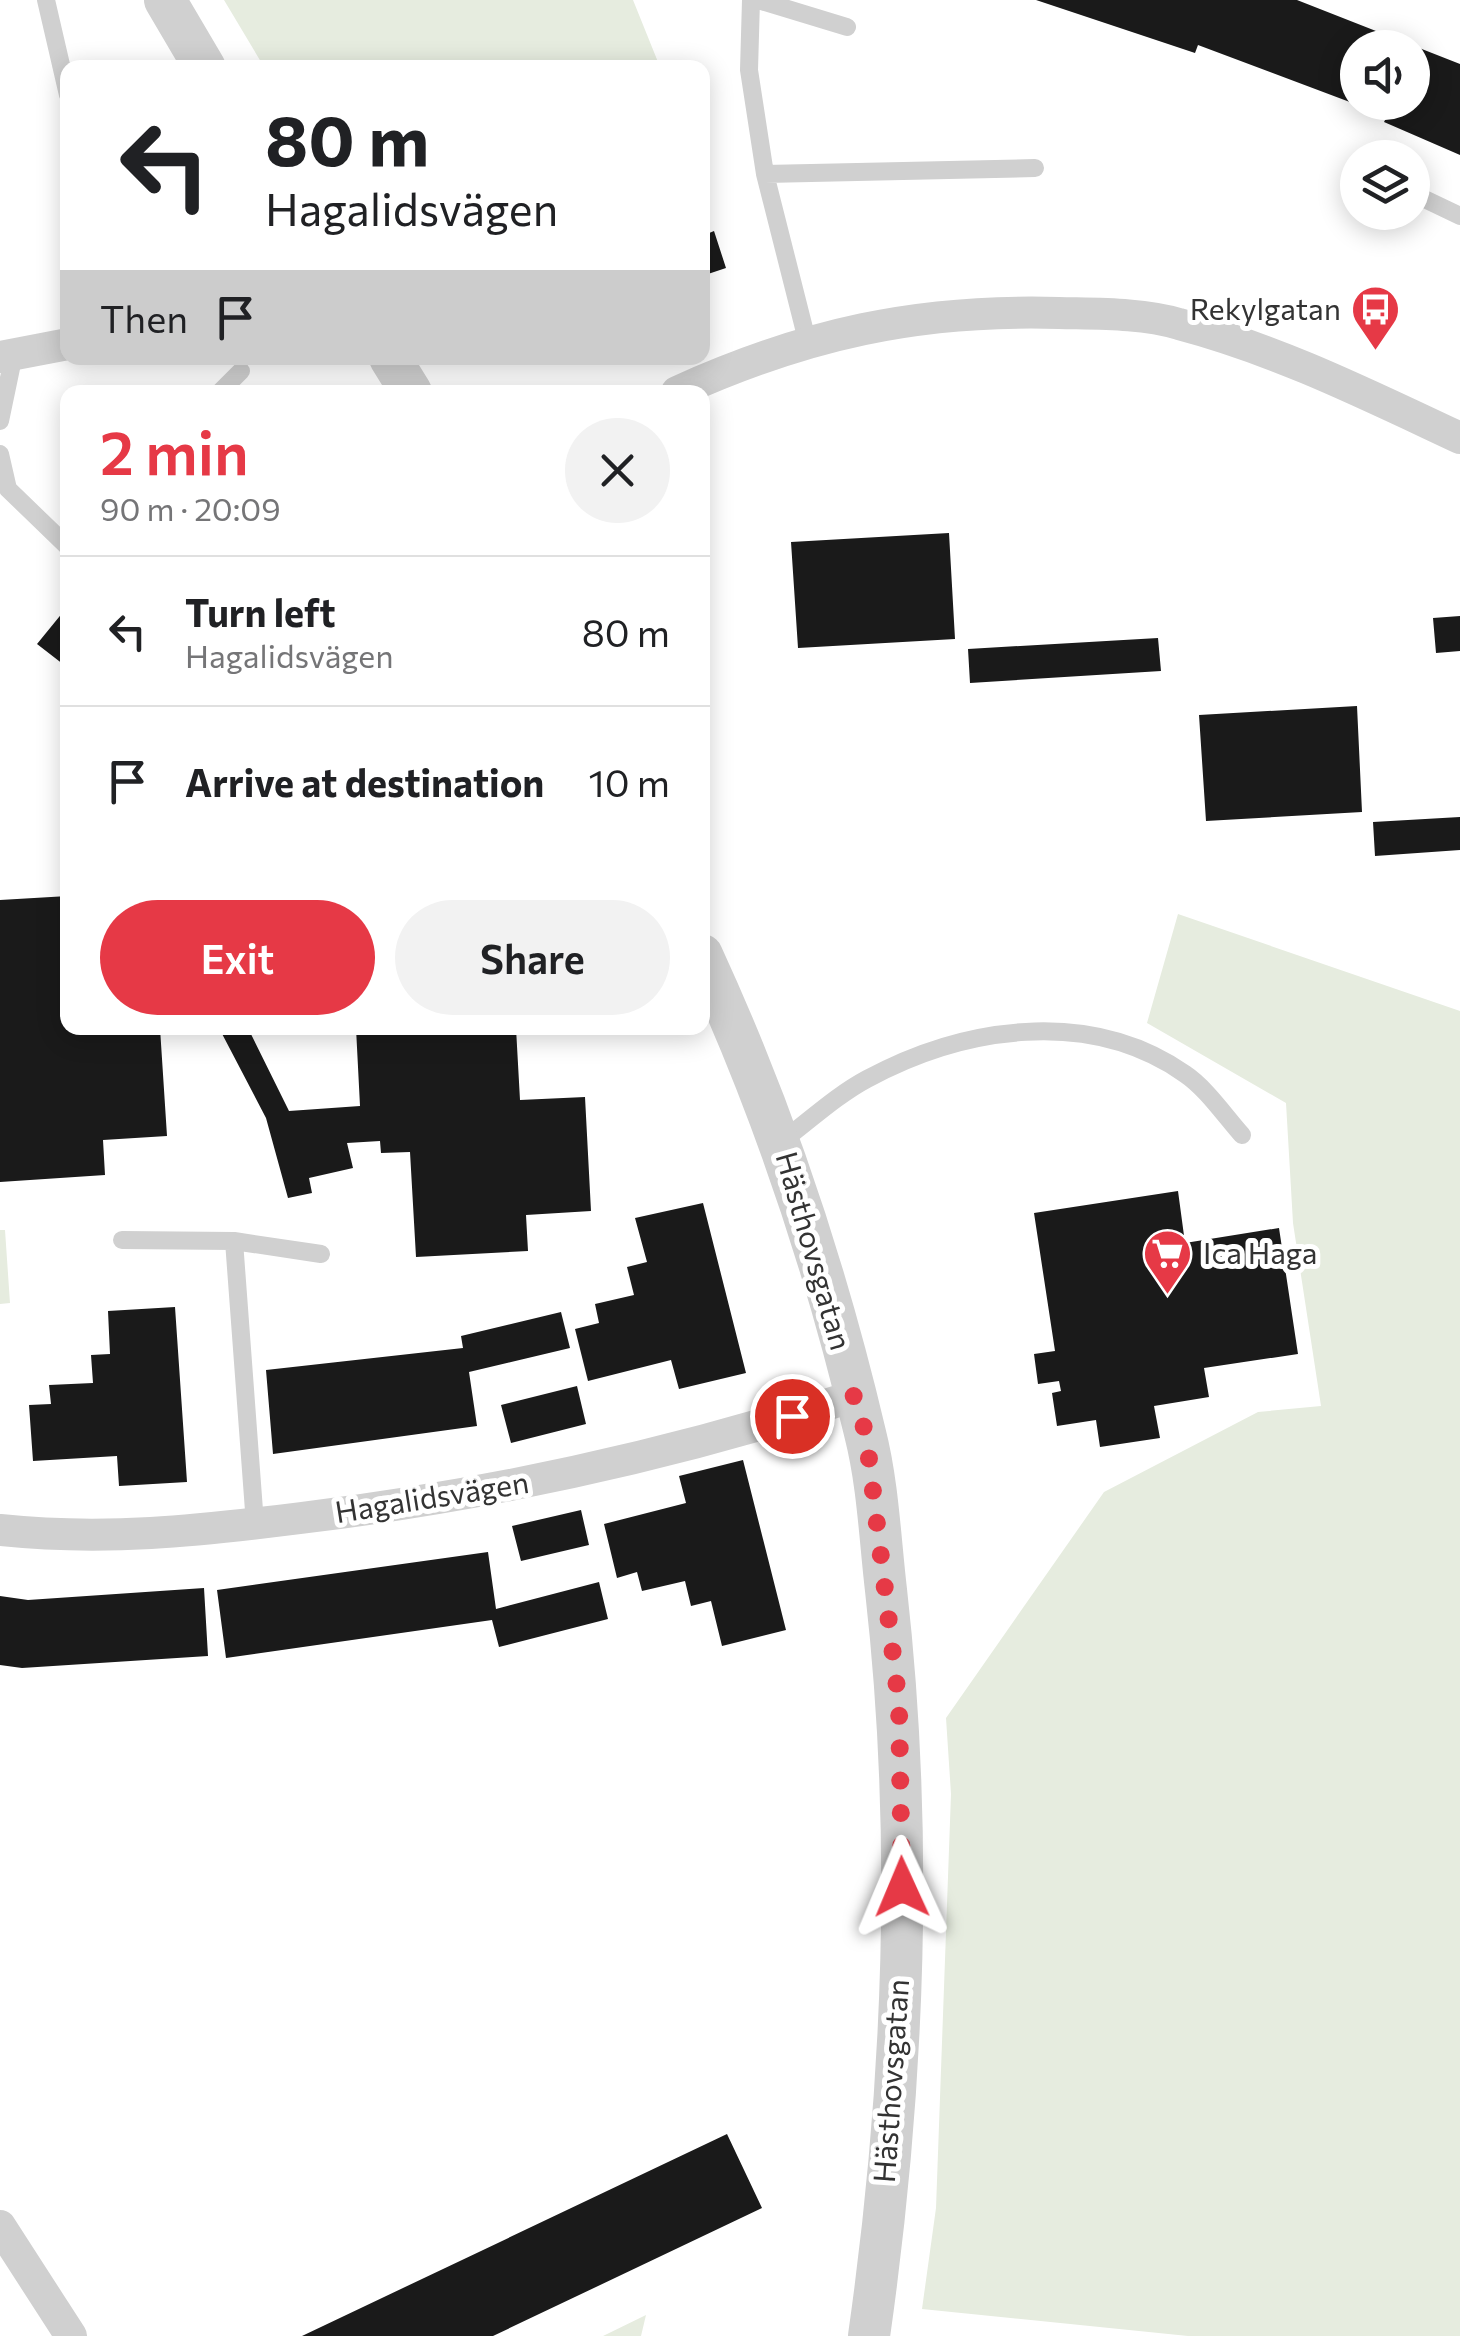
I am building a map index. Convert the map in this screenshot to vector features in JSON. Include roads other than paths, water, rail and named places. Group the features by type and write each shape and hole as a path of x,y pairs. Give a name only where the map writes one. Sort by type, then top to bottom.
{"street":[{"path":"165,0 200,60"},
{"path":"695,385 808,340 868,325 1001,312 1175,322 1289,358 1460,438"},
{"path":"7,356 60,346"},
{"name":"Hästhovsgatan","path":"710,973 781,1142 823,1272 866,1434 899,1704 902,1887 894,2112 868,2336"},
{"name":"Hagalidsvägen","path":"0,1530 76,1538 255,1524 425,1503 734,1436 854,1396"},
{"path":"0,2226 71,2336"}],"lane":[{"path":"46,0 60,60"},
{"path":"808,340 766,174 749,70 754,0 847,27"},
{"path":"766,174 1035,168"},
{"path":"1430,202 1460,216"},
{"path":"0,421 7,356"},
{"path":"227,385 241,372"},
{"path":"0,454 8,489 60,539"},
{"path":"781,1142 865,1080 950,1042 1027,1029 1114,1040 1186,1074 1242,1135"},
{"path":"122,1240 234,1240 321,1254"},
{"path":"234,1240 255,1524"}],"place":[{"name":"Rekylgatan","path":"1376,352"},
{"name":"Ica Haga","path":"1168,1296"}]}
